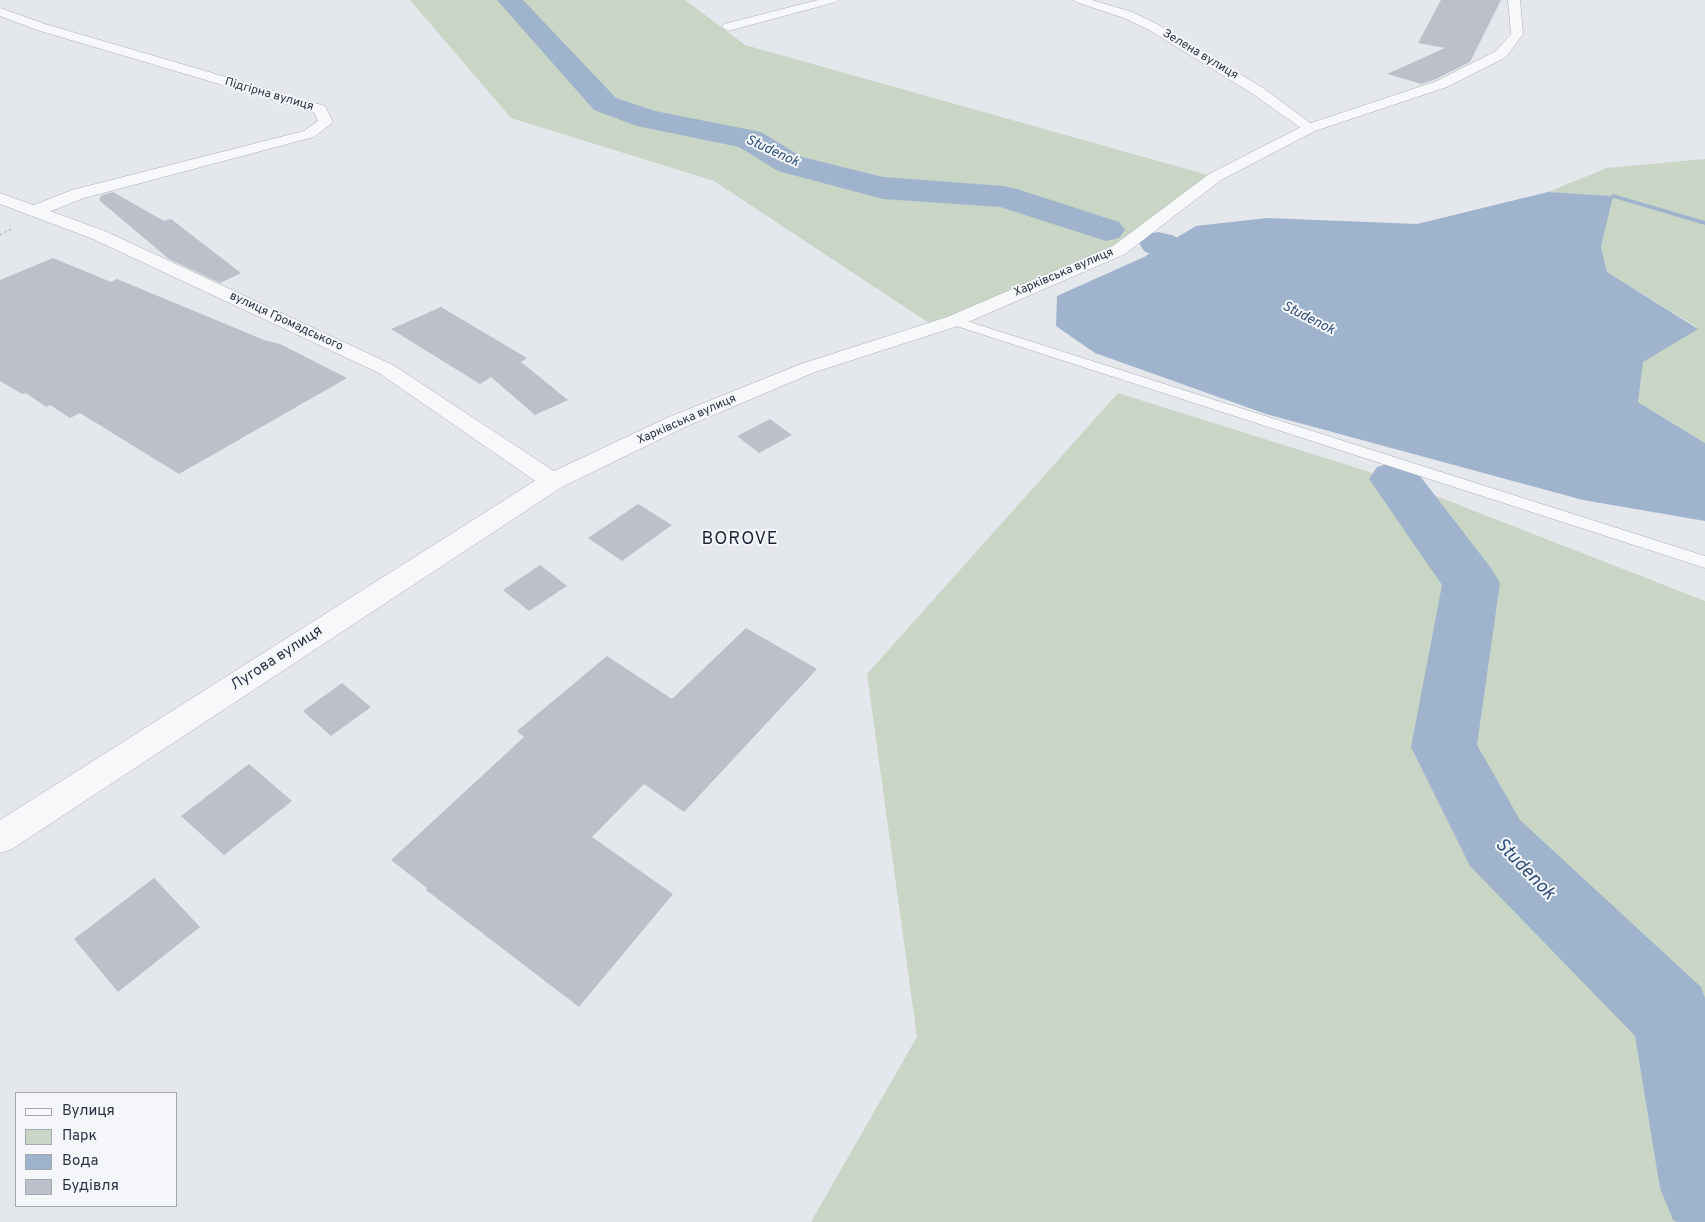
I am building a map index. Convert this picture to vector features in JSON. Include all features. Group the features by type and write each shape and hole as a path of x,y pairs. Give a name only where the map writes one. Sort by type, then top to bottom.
{"street":[{"path":"728,27 832,0"},
{"name":"Зелена вулиця","path":"1080,0 1128,15 1153,27 1258,91 1310,128"},
{"name":"Харківська вулиця","path":"553,481 677,422 808,368 954,320 1119,250 1215,177 1310,128 1442,84 1501,54 1517,34 1514,0"},
{"name":"Підгірна вулиця","path":"0,12 41,27 320,109 326,122 309,134 78,194 34,211"},
{"name":"вулиця Громадського","path":"0,198 99,235 386,368 553,481"},
{"name":"Лугова вулиця","path":"0,838 553,481"}],"lane":[{"path":"954,320 1705,562"}],"green space":[{"path":"410,0 685,0 745,45 1215,177 1119,250 935,327 714,181 511,118"},
{"path":"1705,159 1705,443 1638,402 1642,362 1698,328 1607,272 1601,247 1612,196 1548,192 1607,168"},
{"path":"1118,393 1395,480 1705,601 1705,1222 811,1222 917,1037 867,674"}],"water":[{"path":"1548,192 1613,196 1601,247 1607,272 1698,329 1643,362 1638,402 1705,443 1705,521 1583,500 1266,414 1095,353 1056,326 1057,296 1144,257 1196,226 1267,218 1417,224"}],"building":[{"path":"1441,0 1501,0 1470,62 1422,84 1387,74 1445,48 1418,43"},
{"path":"113,192 164,221 171,219 241,273 220,283 169,259 99,200 102,195"},
{"path":"53,258 111,282 117,279 264,340 280,344 347,378 179,474 80,413 70,418 50,405 46,407 26,393 22,394 0,381 0,280"},
{"path":"441,307 527,358 521,362 568,400 535,415 491,377 480,384 391,329"},
{"path":"770,419 792,435 759,453 737,436"},
{"path":"638,504 672,525 622,561 588,538"},
{"path":"540,565 567,586 529,611 503,590"},
{"path":"746,628 817,669 684,812 644,784 592,837 673,894 579,1007 426,890 427,888 391,860 524,737 517,731 607,656 672,699"},
{"path":"342,683 371,707 331,736 303,711"},
{"path":"249,764 292,801 224,855 181,816"},
{"path":"154,878 200,927 118,992 74,939"}],"waterway":[{"name":"Studenok","path":"509,0 605,104 648,119 749,139 790,164 883,188 1004,197 1106,230"},
{"path":"1604,205 1613,196 1705,223"},
{"name":"Studenok","path":"1158,243 1236,283"},
{"name":"Studenok","path":"1395,479 1471,583 1444,747 1495,843 1672,1016 1705,1188"}],"district":[{"name":"BOROVE","path":"740,540"}]}
